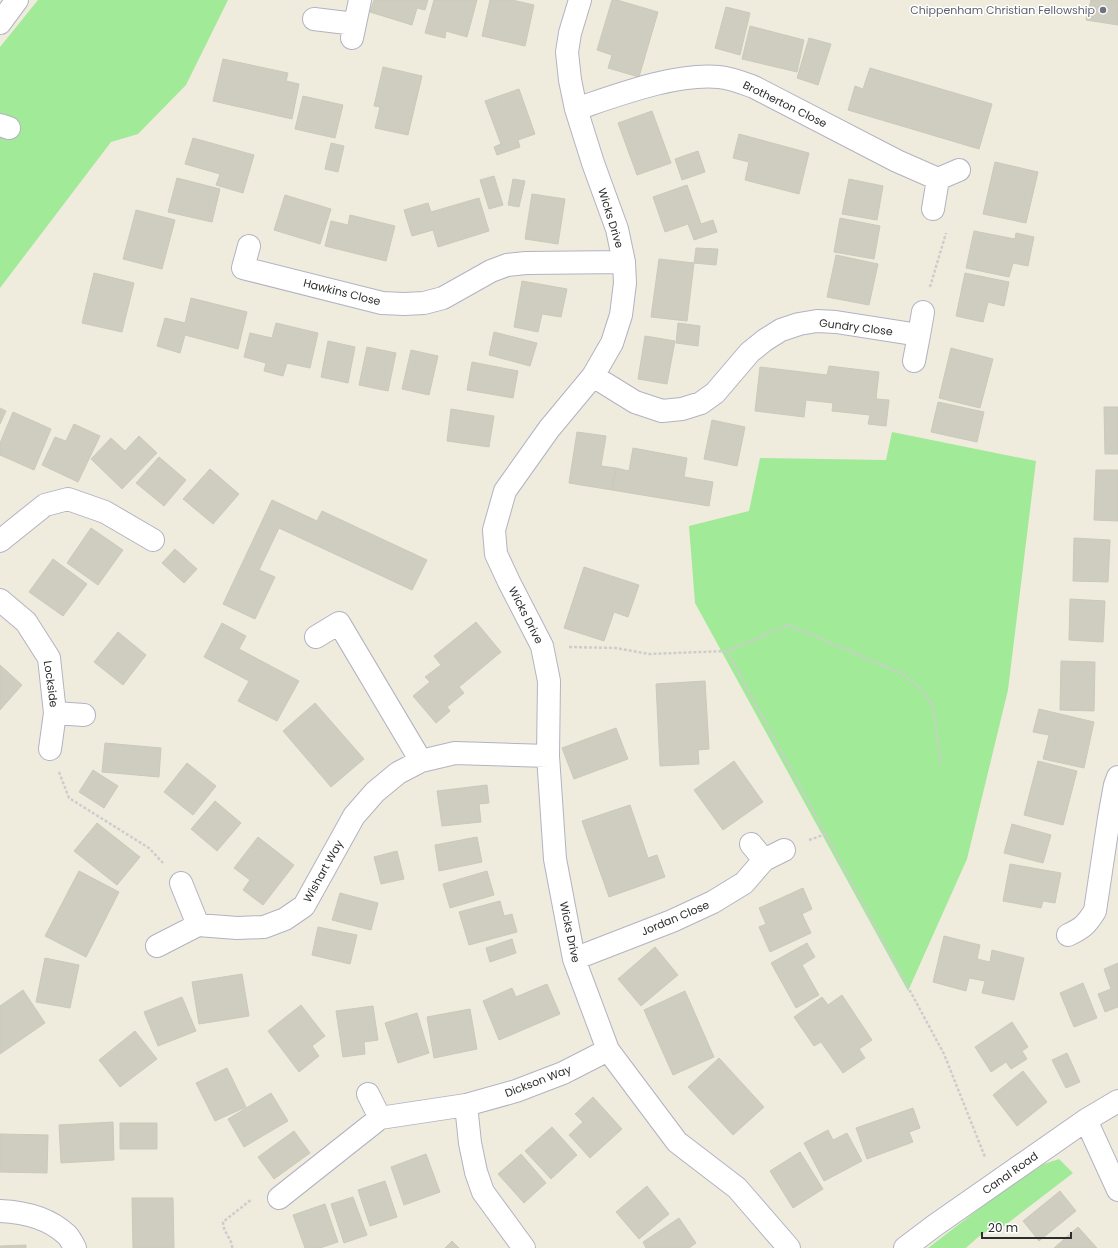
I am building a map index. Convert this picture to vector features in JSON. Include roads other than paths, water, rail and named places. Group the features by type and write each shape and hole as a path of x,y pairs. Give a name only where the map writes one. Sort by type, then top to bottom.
{"street":[{"path":"0,23 17,0"},
{"path":"314,19 353,31 360,0"},
{"name":"Wicks Drive","path":"580,0 570,33 567,52 570,80 576,109 593,163 618,229 624,262 625,283 621,315 612,343 593,376 549,429 506,491 494,530 496,554 542,646 548,681 548,756 555,859 574,959 608,1050 677,1142 737,1188 789,1248"},
{"name":"Brotherton Close","path":"576,109 651,86 698,77 719,77 738,81 754,87 896,161 938,179"},
{"path":"933,209 938,179 959,170"},
{"name":"Hawkins Close","path":"249,246 243,268 382,303 404,304 424,303 443,298 491,271 507,265 526,263 624,262"},
{"path":"914,361 923,312"},
{"name":"Gundry Close","path":"593,376 635,402 662,411 682,409 701,403 715,393 750,352 765,340 781,330 799,324 817,321 836,322 919,335"},
{"path":"0,541 45,505 68,499 105,512 153,540"},
{"name":"Lockside","path":"0,600 26,622 49,658 55,713 50,749"},
{"path":"316,637 339,623 421,761"},
{"name":"Lockside","path":"55,713 84,715"},
{"name":"Wishart Way","path":"198,925 237,928 264,927 285,919 304,906 354,816 375,792 398,773 421,761 456,754 548,756"},
{"path":"1068,935 1081,929 1088,922 1095,911 1109,818 1115,784 1118,777"},
{"name":"Jordan Close","path":"574,959 672,921 713,902 744,883 757,852 784,850"},
{"path":"157,946 198,925 181,883"},
{"name":"Dickson Way","path":"372,1125 466,1104 523,1089 563,1073 608,1050"},
{"path":"279,1198 372,1125 368,1094"},
{"name":"Canal Road","path":"905,1248 934,1226 1086,1120 1118,1101"},
{"path":"466,1104 470,1144 476,1172 484,1192 524,1248"},
{"path":"1086,1120 1118,1190"},
{"path":"0,1211 35,1216 51,1224 67,1235 75,1248"}],"place":[{"name":"Chippenham Christian Fellowship","path":"1103,10"}]}
